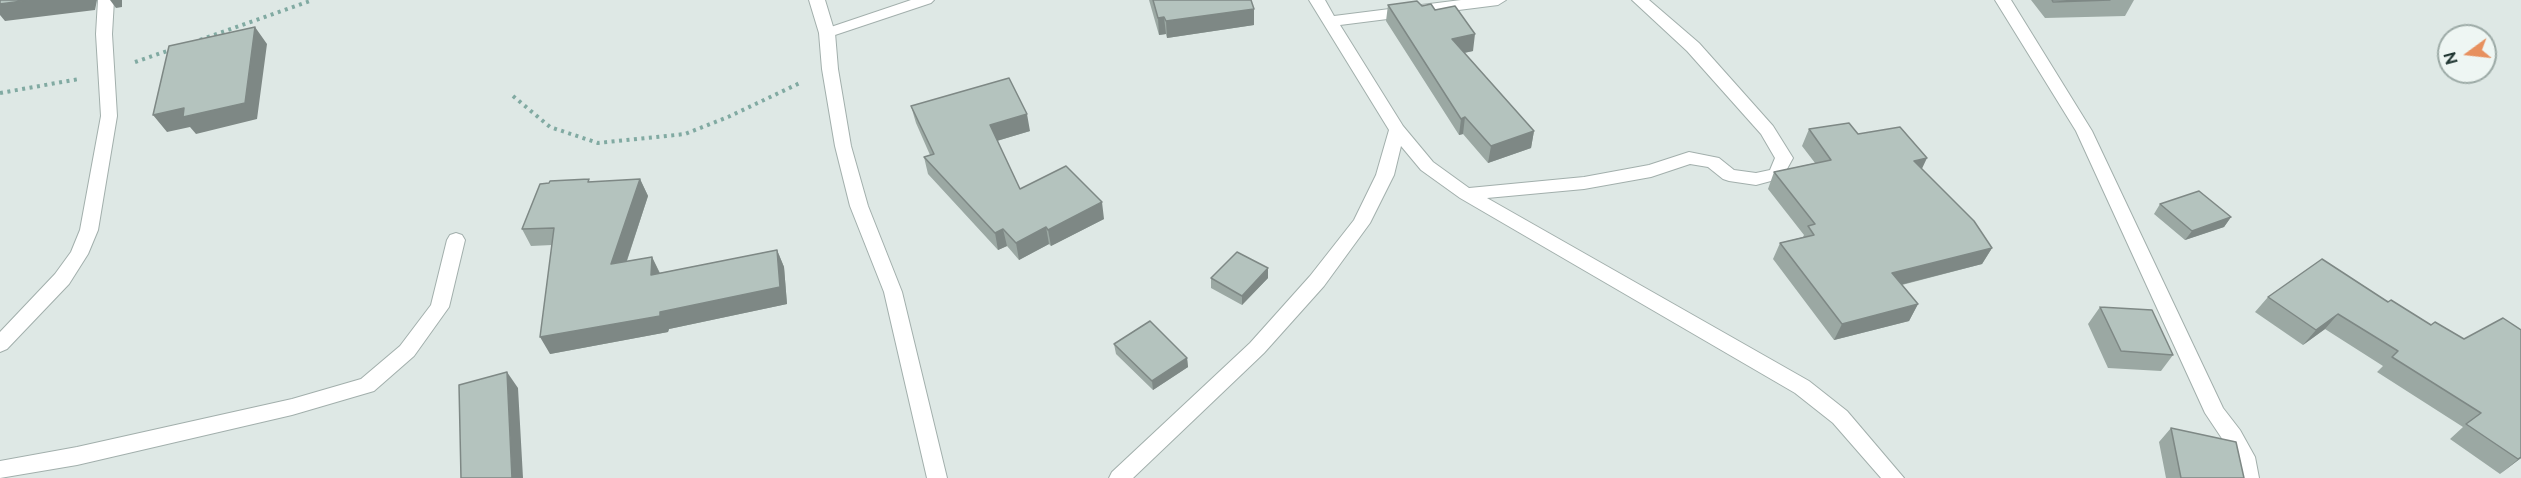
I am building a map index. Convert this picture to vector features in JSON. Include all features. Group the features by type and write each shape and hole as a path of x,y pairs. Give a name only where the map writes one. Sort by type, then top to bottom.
{"street":[{"path":"0,344 62,279 79,254 89,230 109,116 104,33 106,0"},
{"path":"817,0 827,33 830,69 843,146 860,206 892,292 938,478"},
{"path":"827,33 926,0"},
{"path":"1317,0 1397,130 1427,166 1466,194 1802,387 1840,417 1894,478"},
{"path":"1330,21 1498,0"},
{"path":"1466,194 1584,183 1652,171 1689,158 1713,162 1729,175 1756,179 1776,174 1784,158 1767,130 1693,47 1640,0"},
{"path":"2003,0 2084,131 2215,413 2233,436 2245,457 2249,478"},
{"path":"1119,478 1257,348 1317,281 1361,223 1384,175 1397,130"},
{"path":"0,470 77,456 292,406 367,385 407,351 440,306 456,240"}],"path":[{"path":"194,42 313,0"},
{"path":"0,93 108,72 173,49"},
{"path":"513,96 550,127 598,144 685,134 728,117 830,69"}],"building":[{"path":"0,0 29,0 0,4"},
{"path":"1153,0 1251,0 1254,9 1166,21 1164,17 1158,18"},
{"path":"2052,0 2110,0 2053,2"},
{"path":"1417,1 1422,6 1431,4 1435,10 1455,6 1475,34 1452,39 1534,131 1491,146 1465,117 1461,119 1388,5"},
{"path":"255,27 245,103 183,117 184,108 153,115 169,46"},
{"path":"1009,78 1027,114 990,125 1020,189 1066,166 1102,202 1048,230 1046,227 1016,243 1003,229 995,233 924,157 934,154 911,106"},
{"path":"1849,123 1858,134 1900,127 1927,158 1914,161 1974,221 1992,248 1892,273 1918,304 1842,324 1780,243 1814,235 1808,226 1815,224 1774,172 1831,160 1809,129"},
{"path":"589,179 588,182 640,179 611,264 652,257 651,275 777,250 780,287 660,312 660,316 540,337 554,228 522,229 540,184 550,181"},
{"path":"2199,191 2231,217 2192,231 2160,204"},
{"path":"1237,252 1268,268 1242,296 1211,278"},
{"path":"2322,259 2388,302 2391,300 2431,325 2435,322 2464,339 2503,318 2521,330 2521,457 2518,459 2466,424 2481,413 2392,357 2398,351 2338,314 2316,330 2268,297"},
{"path":"2100,307 2152,310 2173,355 2121,351"},
{"path":"1150,321 1187,358 1152,381 1114,344"},
{"path":"507,372 512,478 461,478 459,385"},
{"path":"2171,428 2236,442 2244,478 2181,478"}]}
